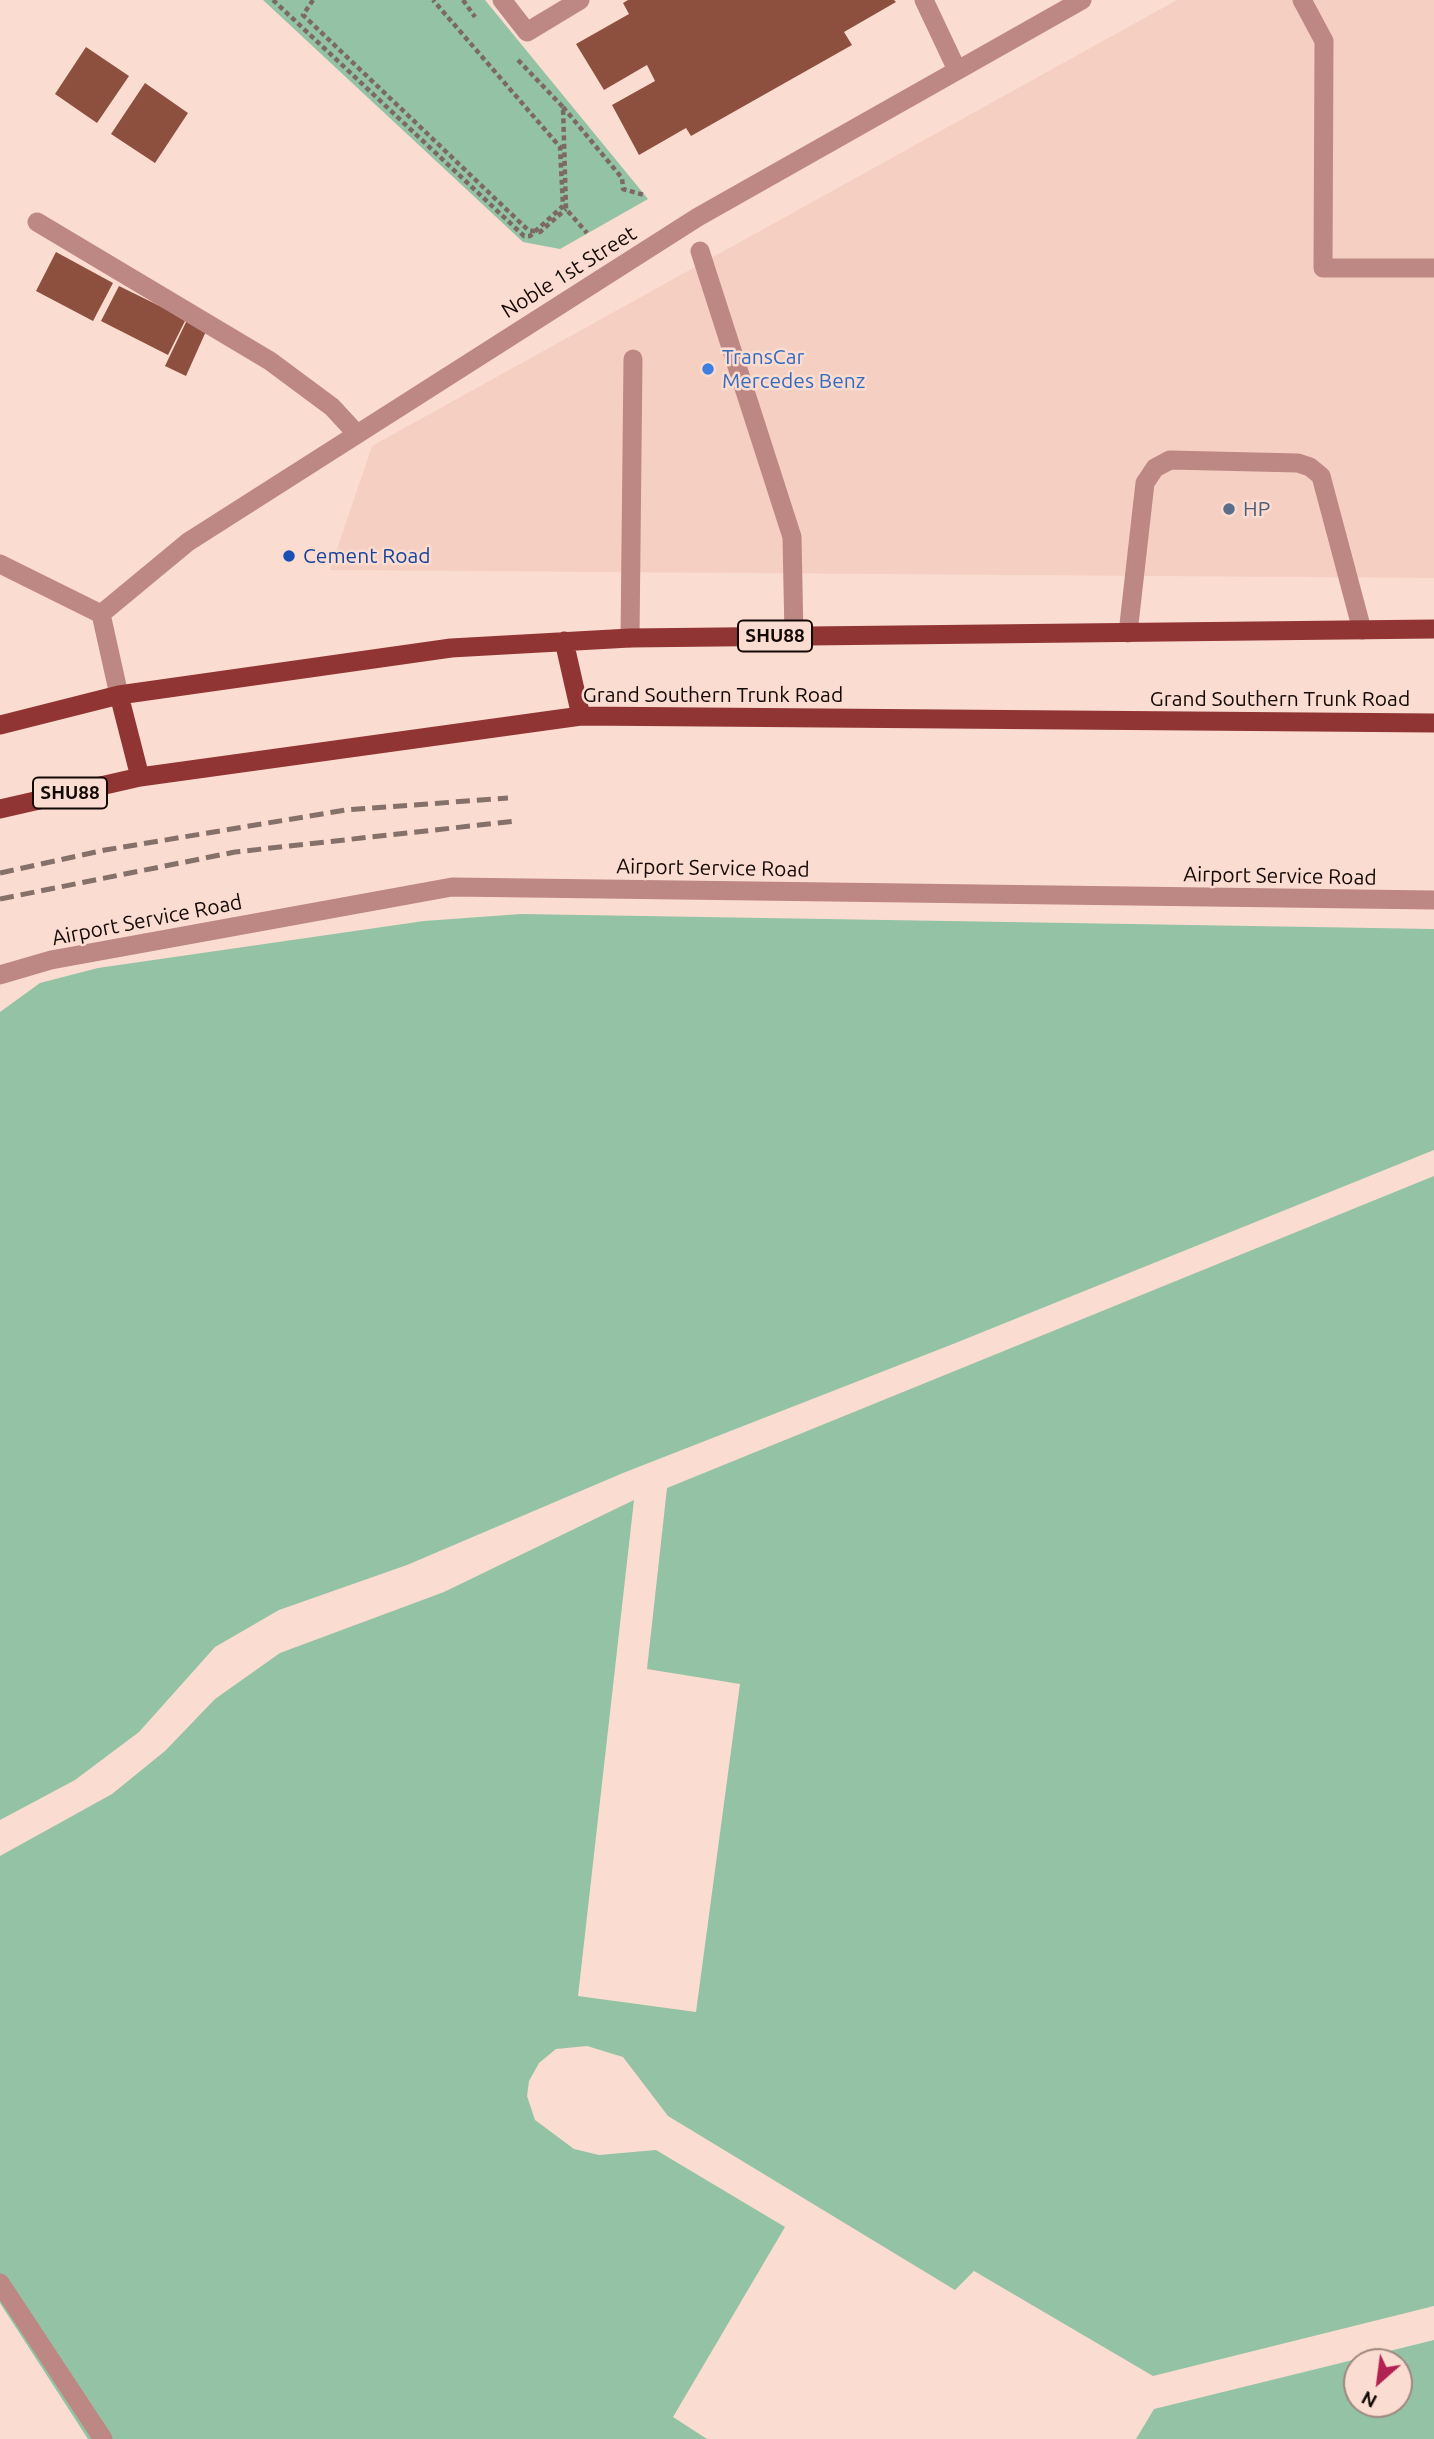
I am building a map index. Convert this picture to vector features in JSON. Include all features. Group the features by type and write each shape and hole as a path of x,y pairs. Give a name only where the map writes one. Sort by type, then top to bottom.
{"main road":[{"name":"SHU88","path":"0,725 119,695 451,648 629,638 1434,629"},
{"path":"564,641 581,716"},
{"path":"119,695 140,777"},
{"name":"Grand Southern Trunk Road","path":"0,809 140,777 581,716 1434,723"}],"street":[{"path":"502,0 527,32 580,0"},
{"path":"924,0 957,70"},
{"name":"Noble 1st Street","path":"101,614 188,542 698,217 1082,0"},
{"path":"1301,0 1324,41 1323,268 1434,268"},
{"path":"37,222 270,360 332,407 357,434"},
{"path":"701,251 792,537 794,636"},
{"path":"629,638 633,359"},
{"path":"1128,633 1145,483 1155,468 1170,460 1298,463 1310,467 1321,476 1362,630"},
{"path":"0,564 101,614 119,695"},
{"name":"Airport Service Road","path":"0,975 51,960 452,887 1434,900"},
{"path":"0,2283 103,2439"}],"path":[{"path":"273,0 524,236 540,232 566,209"},
{"path":"313,0 303,15 528,230 535,232"},
{"path":"433,0 560,147 563,206 535,232"},
{"path":"463,0 483,24"},
{"path":"510,52 563,107 622,178 623,189 644,195"},
{"path":"563,107 566,209 587,233"}],"shaded area":[{"path":"1177,0 1434,0 1434,578 330,570 372,446"}],"green space":[{"path":"263,0 485,0 648,199 560,249 523,242"},
{"path":"521,914 1434,929 1434,1150 953,1344 623,1473 407,1565 279,1610 215,1647 139,1732 75,1780 0,1820 0,1012 40,983 98,968 424,921"},
{"path":"1434,1176 1434,2306 1153,2376 974,2271 955,2290 668,2116 623,2057 587,2046 556,2049 539,2063 529,2081 527,2096 535,2120 574,2149 599,2155 656,2150 785,2227 673,2417 707,2439 88,2439 0,2303 0,1856 112,1794 165,1751 215,1699 280,1653 444,1592 634,1500 578,1996 696,2012 740,1684 647,1669 667,1488"},
{"path":"1434,2340 1434,2439 1136,2439 1154,2409 1343,2362 1343,2418 1413,2418 1413,2348 1402,2348"}],"building":[{"path":"628,0 896,2 844,32 852,45 691,136 686,128 639,155 612,105 655,81 647,65 604,90 576,44 629,14 623,3"},
{"path":"86,47 129,76 97,123 55,94"},
{"path":"145,83 188,113 155,163 111,134"},
{"path":"56,252 113,283 93,321 36,291"},
{"path":"119,286 186,319 168,355 101,321"},
{"path":"187,320 207,329 186,376 165,366"}],"railway":[{"path":"0,873 105,850 346,810 508,798"},
{"path":"0,899 235,852 516,821"}],"place":[{"name":"TransCar Mercedes Benz","path":"708,369"},
{"name":"HP","path":"1229,509"},
{"name":"Cement Road","path":"289,556"}]}
